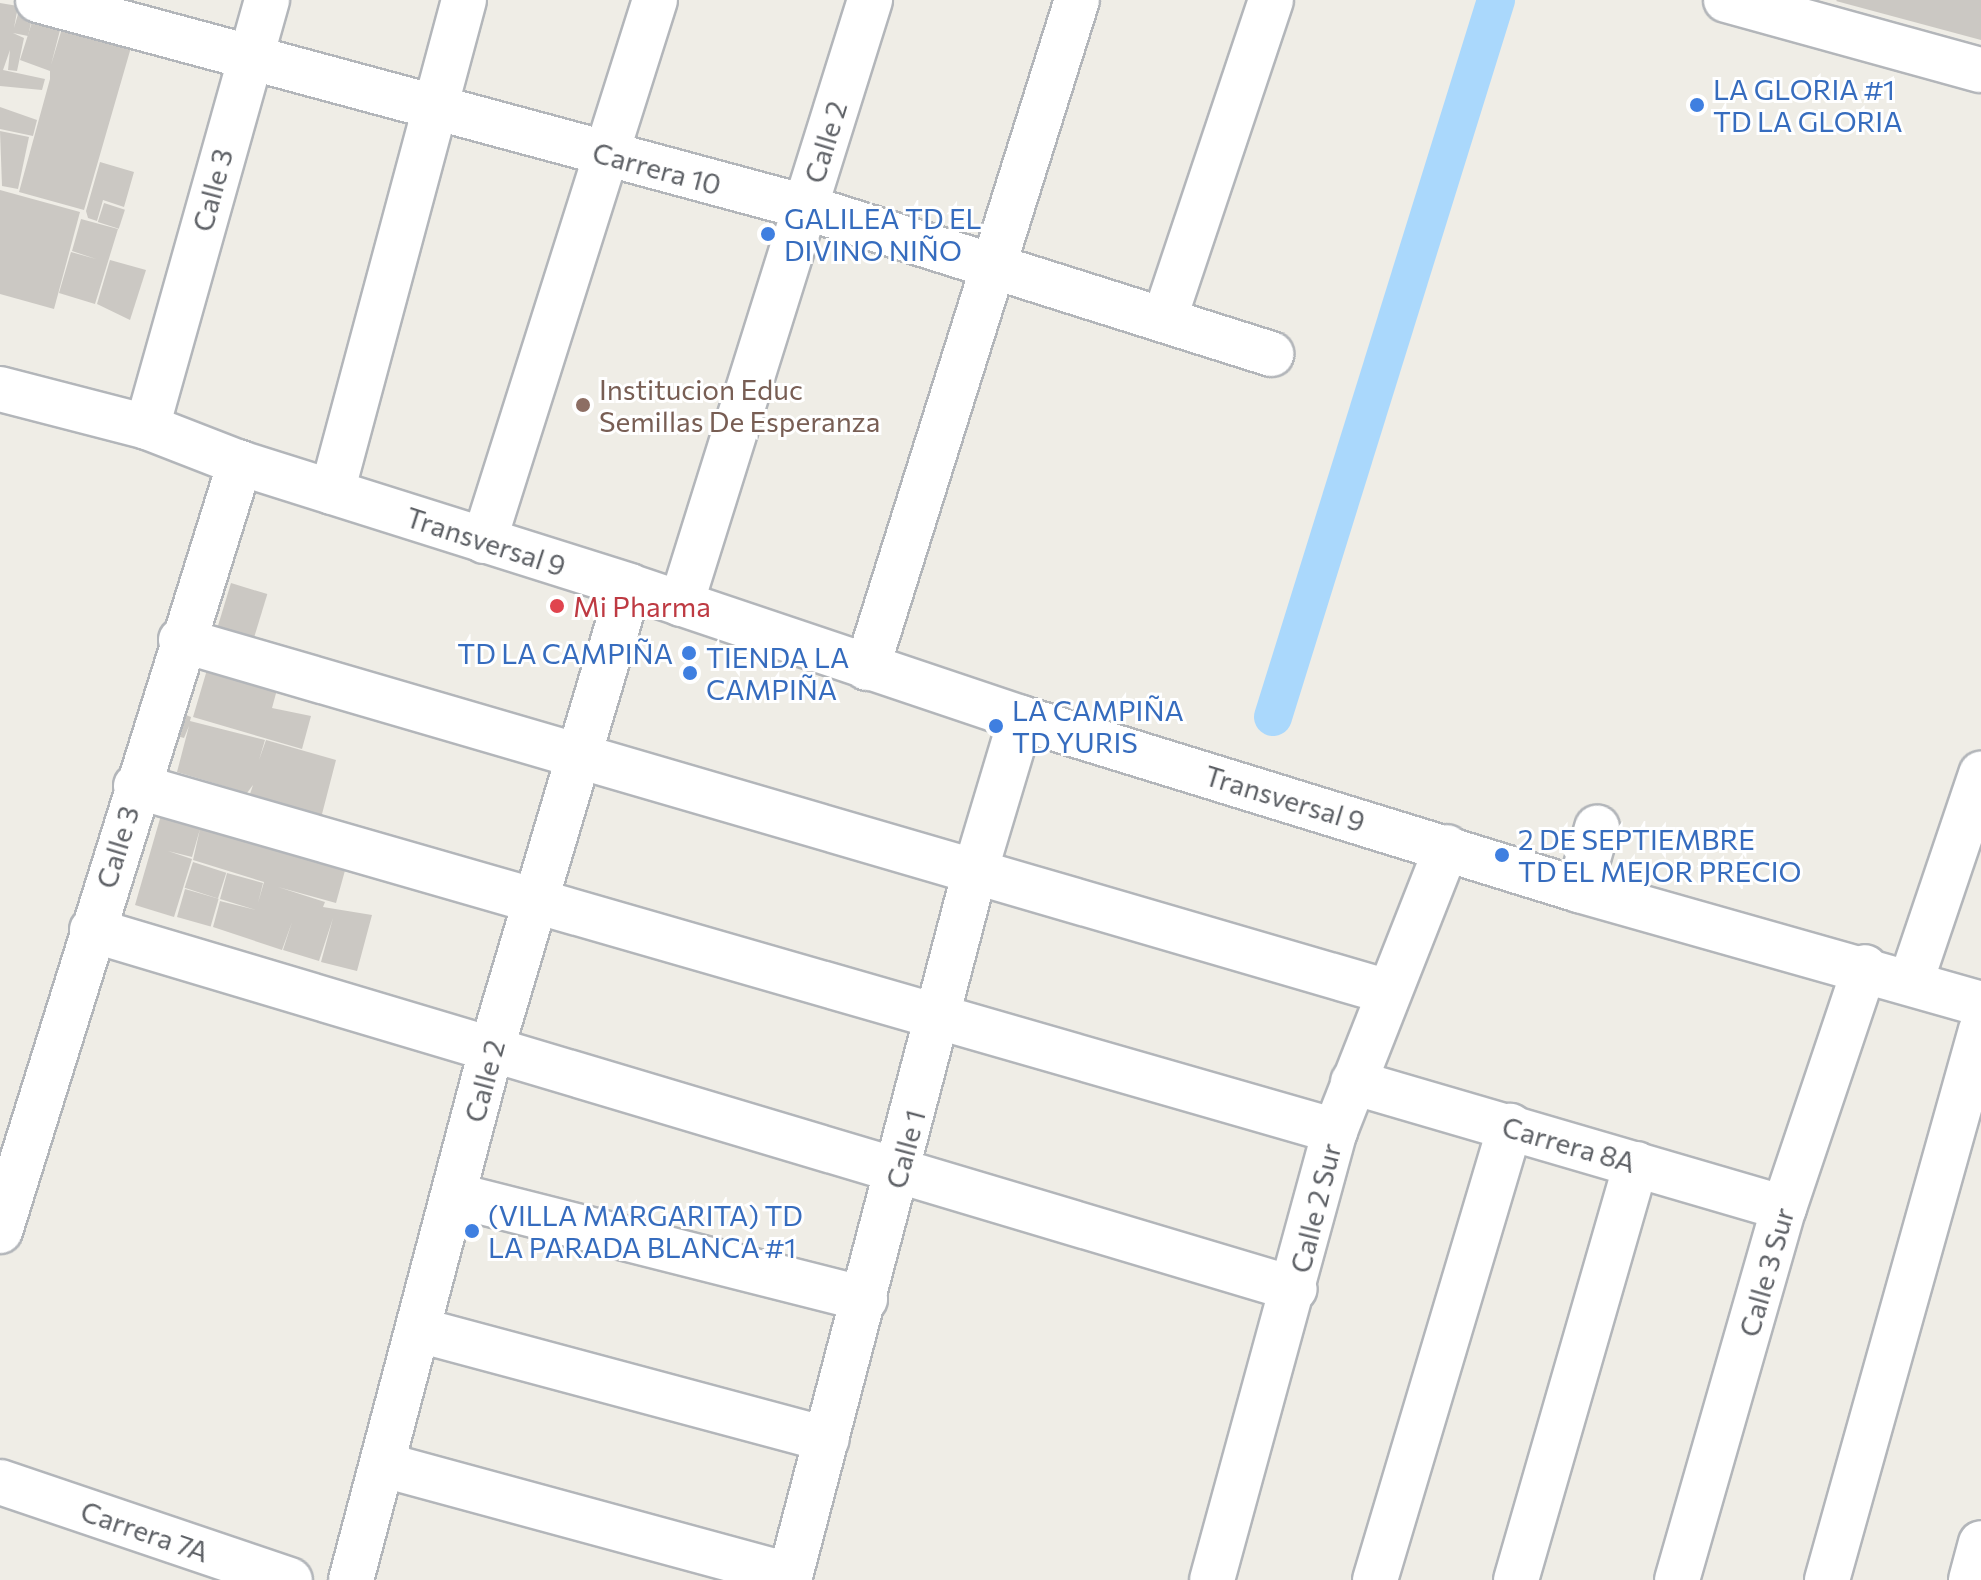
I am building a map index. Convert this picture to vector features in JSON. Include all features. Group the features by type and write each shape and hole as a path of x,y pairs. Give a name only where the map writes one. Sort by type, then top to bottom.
{"street":[{"name":"Carrera 10","path":"38,0 248,60 805,207 991,262 1271,354"},
{"name":"Calle 3","path":"147,427 267,0"},
{"path":"332,492 431,108 464,0"},
{"path":"484,541 655,0"},
{"name":"Calle 2","path":"681,604 870,0"},
{"path":"867,668 991,262 1077,0"},
{"path":"1165,317 1271,0"},
{"path":"1726,0 1981,70"},
{"name":"Transversal 9","path":"0,389 147,427 240,463 629,586 1021,718 1579,890 1865,967 1981,1004"},
{"name":"Calle 3","path":"0,1231 181,640 240,463"},
{"name":"Calle 2","path":"351,1580 384,1465 492,1047 576,753 629,586"},
{"path":"181,640 576,753 974,875 1388,992"},
{"name":"Calle 1","path":"790,1578 941,1015 974,875 1021,718"},
{"path":"1911,981 1981,774"},
{"path":"136,786 941,1015 1335,1131"},
{"path":"1579,890 1597,828"},
{"name":"Calle 2 Sur","path":"1212,1580 1295,1289 1335,1131 1447,847"},
{"path":"92,930 899,1168 1295,1289"},
{"name":"Calle 3 Sur","path":"1677,1580 1784,1208 1865,967"},
{"path":"1827,1580 1981,1030"},
{"name":"Carrera 8A","path":"1353,1082 1784,1208"},
{"path":"1375,1580 1510,1126"},
{"path":"1516,1580 1636,1164"},
{"path":"454,1195 865,1299"},
{"path":"419,1330 827,1439"},
{"path":"384,1465 790,1578"},
{"name":"Carrera 7A","path":"0,1482 290,1580"},
{"path":"1971,1580 1981,1543"}],"building":[{"path":"39,0 67,3 51,65 63,25 132,44 84,210 19,192 50,79 50,71 20,60"},
{"path":"1837,0 1981,0 1981,40 1836,1"},
{"path":"0,3 18,6 14,28 20,7 34,10 28,36 13,33 24,38 17,71 8,70 10,50 3,70 45,79 42,90 0,86"},
{"path":"0,107 37,120 33,136 0,129"},
{"path":"0,131 29,137 18,189 2,186"},
{"path":"100,162 134,172 124,207 103,200 97,221 88,218 86,211"},
{"path":"0,190 80,212 54,309 0,294"},
{"path":"104,203 125,210 119,229 98,222"},
{"path":"81,219 118,229 95,304 59,293 71,252 96,259 72,251"},
{"path":"110,260 146,270 130,320 97,304"},
{"path":"231,583 267,594 252,645 216,634"},
{"path":"209,663 278,686 272,708 311,716 302,749 193,717"},
{"path":"181,713 191,717 190,721 265,740 259,760 266,740 336,760 321,818 250,794 253,785 247,793 177,772 189,726 184,738 173,735"},
{"path":"168,791 354,838 336,903 278,887 325,902 323,907 372,915 357,971 321,962 333,918 319,961 283,950 292,922 282,950 213,927 220,901 256,910 220,899 227,873 263,883 258,903 264,882 193,860 200,829 192,857 168,851 192,859 174,917 135,905"},
{"path":"193,862 226,873 218,898 185,888"},
{"path":"185,889 219,899 211,927 177,917"}],"waterway":[{"path":"1273,717 1496,0"}],"place":[{"name":"LA GLORIA #1 TD LA GLORIA","path":"1697,105"},
{"name":"GALILEA TD EL DIVINO NIÑO","path":"768,234"},
{"name":"Institucion Educ Semillas De Esperanza","path":"583,405"},
{"name":"Mi Pharma","path":"557,606"},
{"name":"TD LA CAMPIÑA","path":"689,653"},
{"name":"TIENDA LA CAMPIÑA","path":"690,673"},
{"name":"LA CAMPIÑA TD YURIS","path":"996,726"},
{"name":"2 DE SEPTIEMBRE TD EL MEJOR PRECIO","path":"1502,855"},
{"name":"(VILLA MARGARITA) TD LA PARADA BLANCA #1","path":"472,1231"}]}
